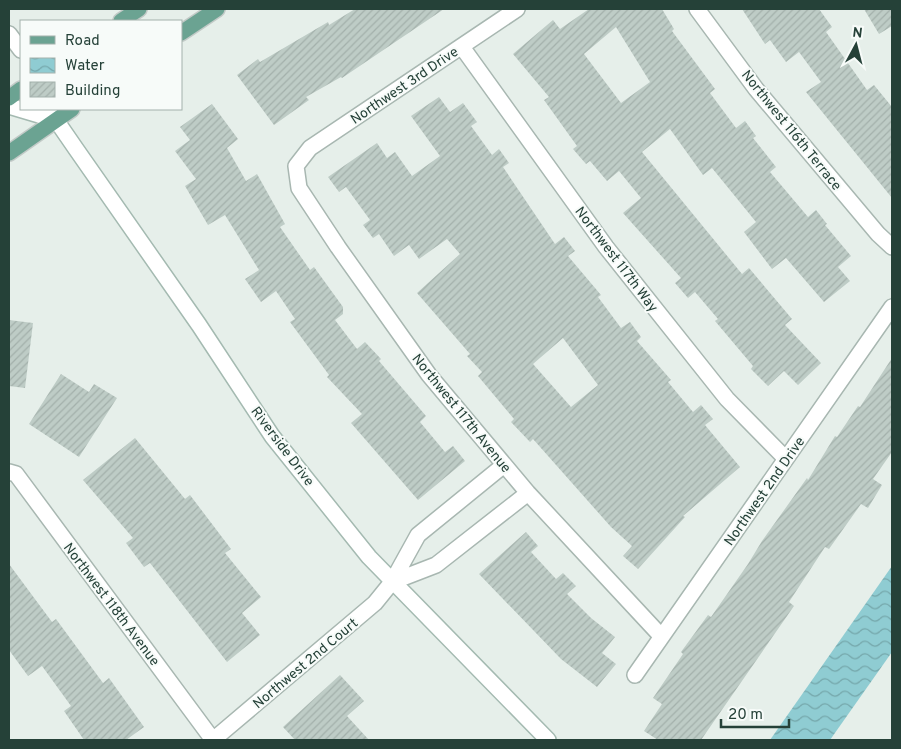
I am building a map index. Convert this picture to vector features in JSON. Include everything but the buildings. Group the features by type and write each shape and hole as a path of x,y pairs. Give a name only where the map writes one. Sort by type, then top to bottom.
{"main road":[{"path":"122,20 139,9"},
{"path":"182,32 217,9"},
{"path":"9,98 20,90"},
{"path":"9,153 54,114 68,110"}],"street":[{"name":"Northwest 3rd Drive","path":"296,166 310,148 462,48 517,9"},
{"name":"Northwest 116th Terrace","path":"697,9 756,89 878,234 892,247"},
{"path":"9,34 20,49"},
{"name":"Northwest 117th Way","path":"462,48 612,255 727,399 786,459"},
{"path":"32,110 54,114"},
{"name":"Riverside Drive","path":"54,114 200,325 272,436 369,557 548,740"},
{"name":"Northwest 117th Avenue","path":"296,166 300,188 338,247 429,376 528,493 661,636"},
{"name":"Northwest 2nd Drive","path":"635,675 892,307"},
{"name":"Northwest 2nd Court","path":"213,740 374,604 392,582 418,534 504,465"},
{"name":"Northwest 118th Avenue","path":"9,472 16,474 213,740"},
{"name":"Northwest 2nd Court","path":"392,582 436,565 528,493"}],"water":[{"path":"892,566 892,652 830,740 770,740"}]}
